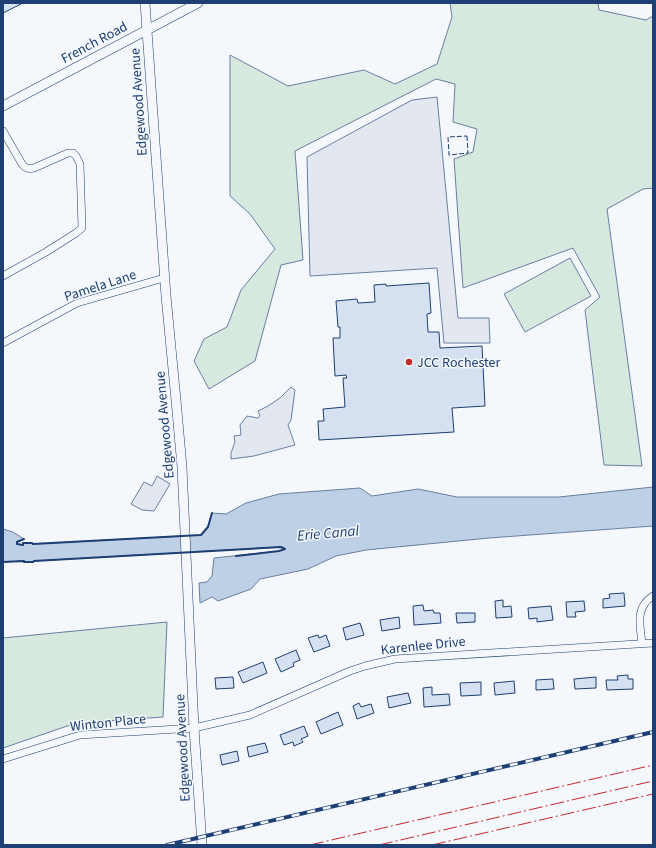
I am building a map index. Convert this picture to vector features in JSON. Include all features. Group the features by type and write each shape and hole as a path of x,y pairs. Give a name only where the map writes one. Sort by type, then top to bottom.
{"street":[{"name":"Edgewood Avenue","path":"145,3 164,278 182,467 194,728 202,845"},
{"name":"French Road","path":"3,106 198,3"},
{"path":"3,131 25,168 34,168 68,153 73,153 76,156 80,164 82,228 46,252 3,276"},
{"name":"Pamela Lane","path":"3,343 77,303 164,278"},
{"path":"642,643 640,620 642,608 646,601 653,596"},
{"name":"Karenlee Drive","path":"194,728 250,715 365,666 395,659 653,642"},
{"name":"Winton Place","path":"3,759 80,735 194,728"}],"shaded area":[{"path":"450,3 598,3 599,10 646,20 653,16 653,188 643,189 607,209 642,466 604,465 585,310 600,297 573,248 463,288 454,159 473,152 477,129 453,122 455,84 436,79 295,151 303,260 281,265 255,361 209,389 194,361 204,339 227,327 241,290 275,249 250,214 230,196 230,55 288,86 364,70 395,84 437,64 452,17"},
{"path":"437,97 458,318 489,318 490,343 444,343 437,268 310,276 307,157 412,100"},
{"path":"570,258 591,296 525,332 504,294"},
{"path":"291,387 295,390 291,420 288,425 295,445 254,456 231,459 231,453 235,442 234,436 241,435 240,425 247,416 258,418 260,416 258,411 280,398"},
{"path":"157,476 170,484 154,511 142,510 131,504 144,482 152,486"},
{"path":"167,622 163,717 76,723 3,748 3,638"}],"water":[{"name":"Erie Canal","path":"653,487 653,526 489,538 366,550 336,556 308,569 260,579 251,589 218,601 212,597 200,603 199,583 207,582 212,576 214,558 279,551 285,549 281,547 33,562 3,562 3,529 13,532 24,539 17,542 17,544 23,545 23,543 33,544 201,535 208,526 212,513 226,514 246,503 279,494 360,488 372,496 418,489 457,497 559,497"}],"building":[{"path":"3,3 21,3 21,4 3,13"},
{"name":"JCC Rochester","path":"429,283 431,313 427,314 428,332 439,332 440,348 482,346 485,406 452,408 454,432 319,440 318,421 324,421 323,409 345,407 343,378 347,378 346,375 335,376 333,338 340,338 336,301 357,299 358,303 375,302 374,285 386,284 386,286"},
{"path":"624,593 625,606 603,608 603,599 610,598 609,594"},
{"path":"503,600 503,607 511,606 512,617 496,618 495,601"},
{"path":"584,601 585,611 575,612 576,617 567,617 566,602"},
{"path":"423,605 424,611 433,610 434,613 440,613 441,623 414,625 413,606"},
{"path":"551,606 553,620 537,622 537,618 529,619 528,608"},
{"path":"456,613 475,613 475,622 457,623"},
{"path":"399,617 400,628 382,631 380,620"},
{"path":"360,623 364,635 346,640 343,628"},
{"path":"318,635 319,638 326,635 330,646 314,652 308,638"},
{"path":"296,650 300,660 293,663 294,666 281,672 275,659"},
{"path":"263,662 267,673 243,683 238,672"},
{"path":"628,675 628,679 633,679 633,689 607,690 606,680 618,680 617,676"},
{"path":"233,677 234,688 216,689 215,678"},
{"path":"596,677 596,688 575,689 574,679"},
{"path":"553,679 554,689 536,690 536,680"},
{"path":"514,681 515,693 495,695 494,683"},
{"path":"481,682 481,695 461,696 460,683"},
{"path":"432,687 432,695 449,694 450,705 424,707 423,688"},
{"path":"408,693 411,703 389,708 387,697"},
{"path":"359,703 361,707 371,704 374,713 357,719 353,706"},
{"path":"338,712 343,725 321,734 316,722"},
{"path":"304,726 308,736 301,739 303,742 294,746 293,742 284,745 280,735"},
{"path":"265,743 268,752 249,757 247,747"},
{"path":"237,751 239,761 222,765 220,755"}],"railway":[{"path":"167,845 653,732"}],"fence":[{"path":"467,136 468,153 449,155 448,137 467,136"}],"wall":[{"path":"24,539 17,542 17,544 23,545 23,543 33,544 201,535 208,527 212,513"},
{"path":"3,562 33,562 281,547 285,549 236,556"}],"power":[{"path":"310,845 653,765"},
{"path":"379,845 653,781"},
{"path":"432,845 653,794"}],"place":[{"name":"JCC Rochester","path":"409,362"}]}
